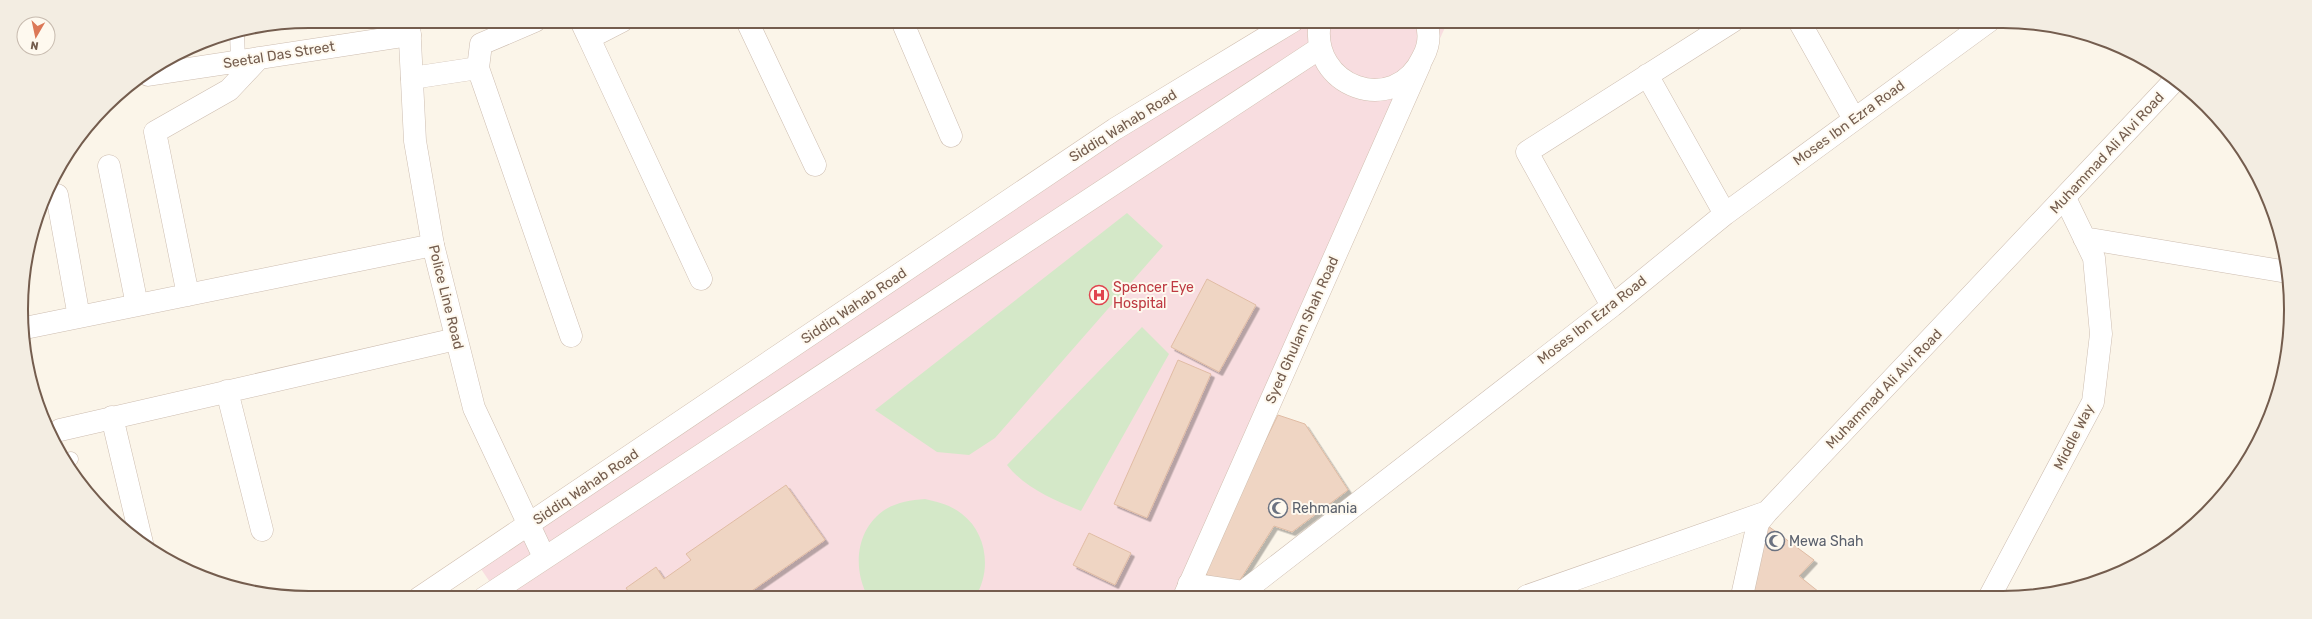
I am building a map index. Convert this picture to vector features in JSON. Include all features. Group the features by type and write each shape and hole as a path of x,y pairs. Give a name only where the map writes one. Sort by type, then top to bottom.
{"street":[{"name":"Police Line Road","path":"409,28 415,142 433,244 456,339 474,408 544,557"},
{"name":"Seetal Das Street","path":"158,72 259,58 409,28"},
{"path":"519,28 481,44 478,68 571,336"},
{"path":"750,28 815,165"},
{"path":"905,28 951,136"},
{"name":"Siddiq Wahab Road","path":"430,591 529,526 1115,129 1281,28"},
{"path":"1319,28 1318,34 1320,48 1325,61 1333,73 1344,82 1358,88 1386,89 1411,75 1420,64"},
{"name":"Syed Ghulam Shah Road","path":"1186,590 1426,51 1431,28"},
{"path":"1612,306 1527,152 1722,28"},
{"path":"1803,28 1854,119"},
{"name":"Moses Ibn Ezra Road","path":"1243,591 1612,306 1725,214 1974,28"},
{"path":"585,29 701,279"},
{"path":"494,591 1320,48"},
{"path":"188,294 155,132 228,90 259,58"},
{"path":"412,78 478,68"},
{"path":"1647,75 1725,214"},
{"name":"Muhammad Ali Alvi Road","path":"1541,591 1766,512 2065,198 2171,84"},
{"path":"109,166 137,305"},
{"path":"57,195 79,317"},
{"name":"Middle Way","path":"1993,591 2093,402 2101,334 2094,258 2065,198"},
{"path":"2084,238 2282,271"},
{"path":"29,327 433,244"},
{"path":"60,430 456,339"},
{"path":"227,391 262,530"},
{"path":"112,417 140,534"},
{"path":"1743,591 1758,523 1766,512"},
{"name":"Moses Ibn Ezra Road","path":"1186,590 1214,591"}],"lane":[{"path":"237,38 238,61"}],"shaded area":[{"name":"Spencer Eye Hospital","path":"1259,28 1445,28 1187,591 496,591 481,569"}],"green space":[{"path":"1127,213 1163,246 995,438 969,455 937,452 875,410"},
{"path":"1142,327 1169,354 1081,511 1041,493 1023,481 1007,465"},
{"path":"925,499 953,508 962,514 977,531 982,542 985,564 984,576 978,591 865,591 860,574 859,561 860,549 868,527 876,517 886,509 915,500"}],"building":[{"path":"1207,279 1256,305 1219,372 1171,347"},
{"path":"1178,360 1211,374 1147,518 1114,504"},
{"name":"Rehmania","path":"1278,415 1305,424 1348,490 1292,532 1274,526 1235,588 1201,572"},
{"path":"786,485 825,540 752,591 628,591 626,588 656,567 664,579 691,560 686,554"},
{"name":"Mewa Shah","path":"1764,523 1814,560 1799,576 1818,591 1748,591"},
{"path":"1089,533 1131,553 1115,585 1073,565"}],"place":[{"name":"Spencer Eye Hospital","path":"1099,295"},
{"name":"Rehmania","path":"1278,508"},
{"name":"Mewa Shah","path":"1775,541"}]}
